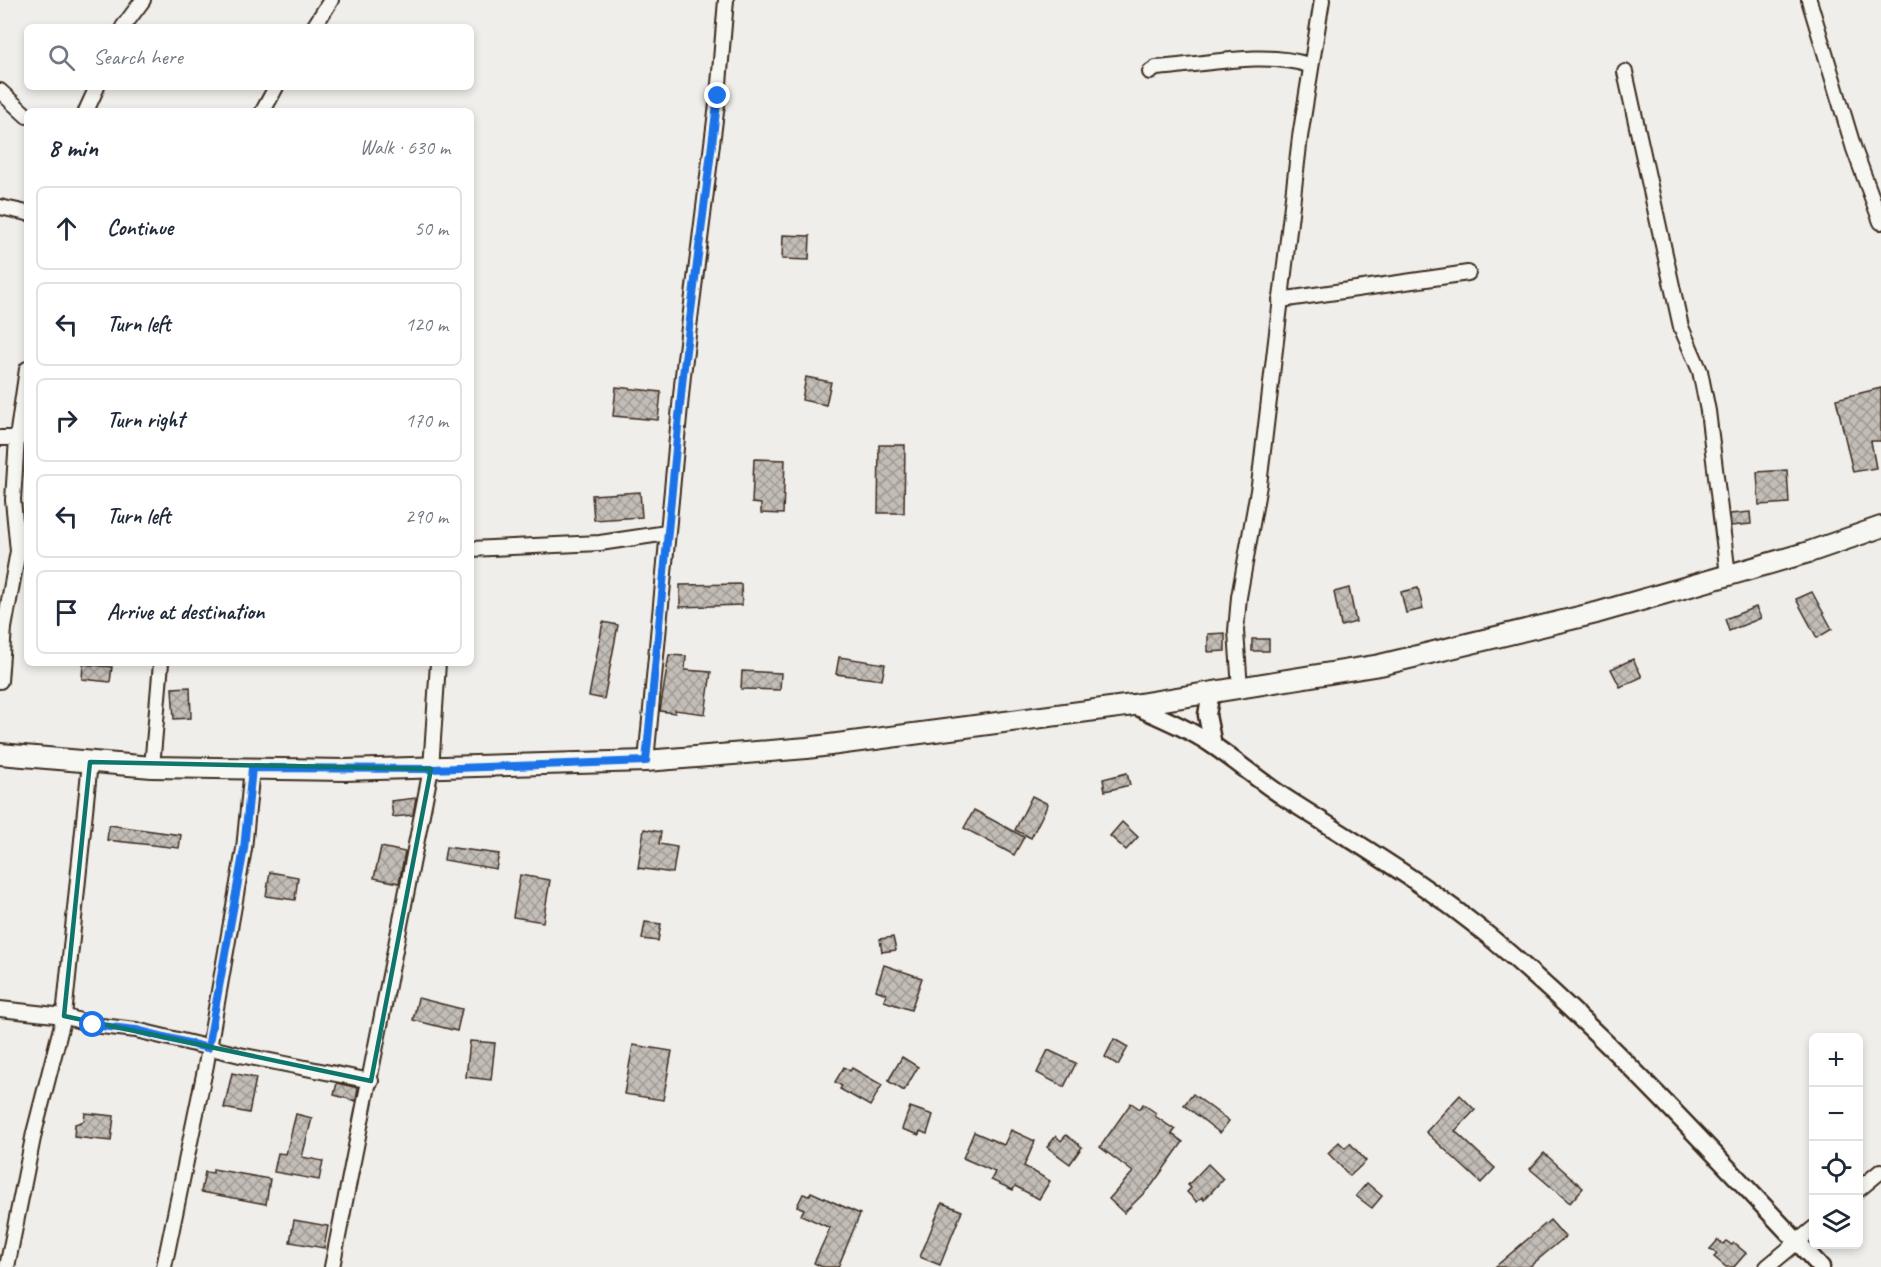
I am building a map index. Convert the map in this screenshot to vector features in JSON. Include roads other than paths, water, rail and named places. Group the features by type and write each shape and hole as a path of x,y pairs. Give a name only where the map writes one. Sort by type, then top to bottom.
{"main road":[{"path":"0,754 152,767 431,769 646,761 807,748 1133,705 1380,665 1478,643 1728,575 1809,552 1881,526"}],"street":[{"path":"125,24 143,0"},
{"path":"316,24 331,0"},
{"path":"646,761 683,375 718,96 726,0"},
{"path":"1240,688 1236,631 1239,597 1259,485 1309,65 1322,0"},
{"path":"1809,0 1854,149 1881,222"},
{"path":"1150,72 1156,68 1263,59 1294,60 1309,65"},
{"path":"1625,72 1681,327 1700,370 1708,411 1728,575"},
{"path":"87,108 96,90"},
{"path":"265,108 274,90"},
{"path":"0,91 24,113"},
{"path":"0,207 24,212"},
{"path":"1280,300 1468,273"},
{"path":"0,681 4,628 18,551 13,500 17,438 24,390"},
{"path":"0,438 17,438"},
{"path":"474,549 600,543 667,533"},
{"path":"152,767 161,666"},
{"path":"332,1267 371,1081 431,769 438,666"},
{"path":"1211,692 1208,715 1213,745"},
{"path":"1133,705 1164,718 1213,745 1268,787 1393,867 1489,936 1616,1051 1709,1145 1821,1267"},
{"path":"7,1267 34,1133 64,1017 90,762"},
{"path":"164,1267 208,1048 244,849 252,768"},
{"path":"0,1009 64,1017 93,1025 136,1030 208,1048 371,1081"},
{"path":"1863,1186 1881,1171"},
{"path":"1767,1267 1809,1232"}]}
